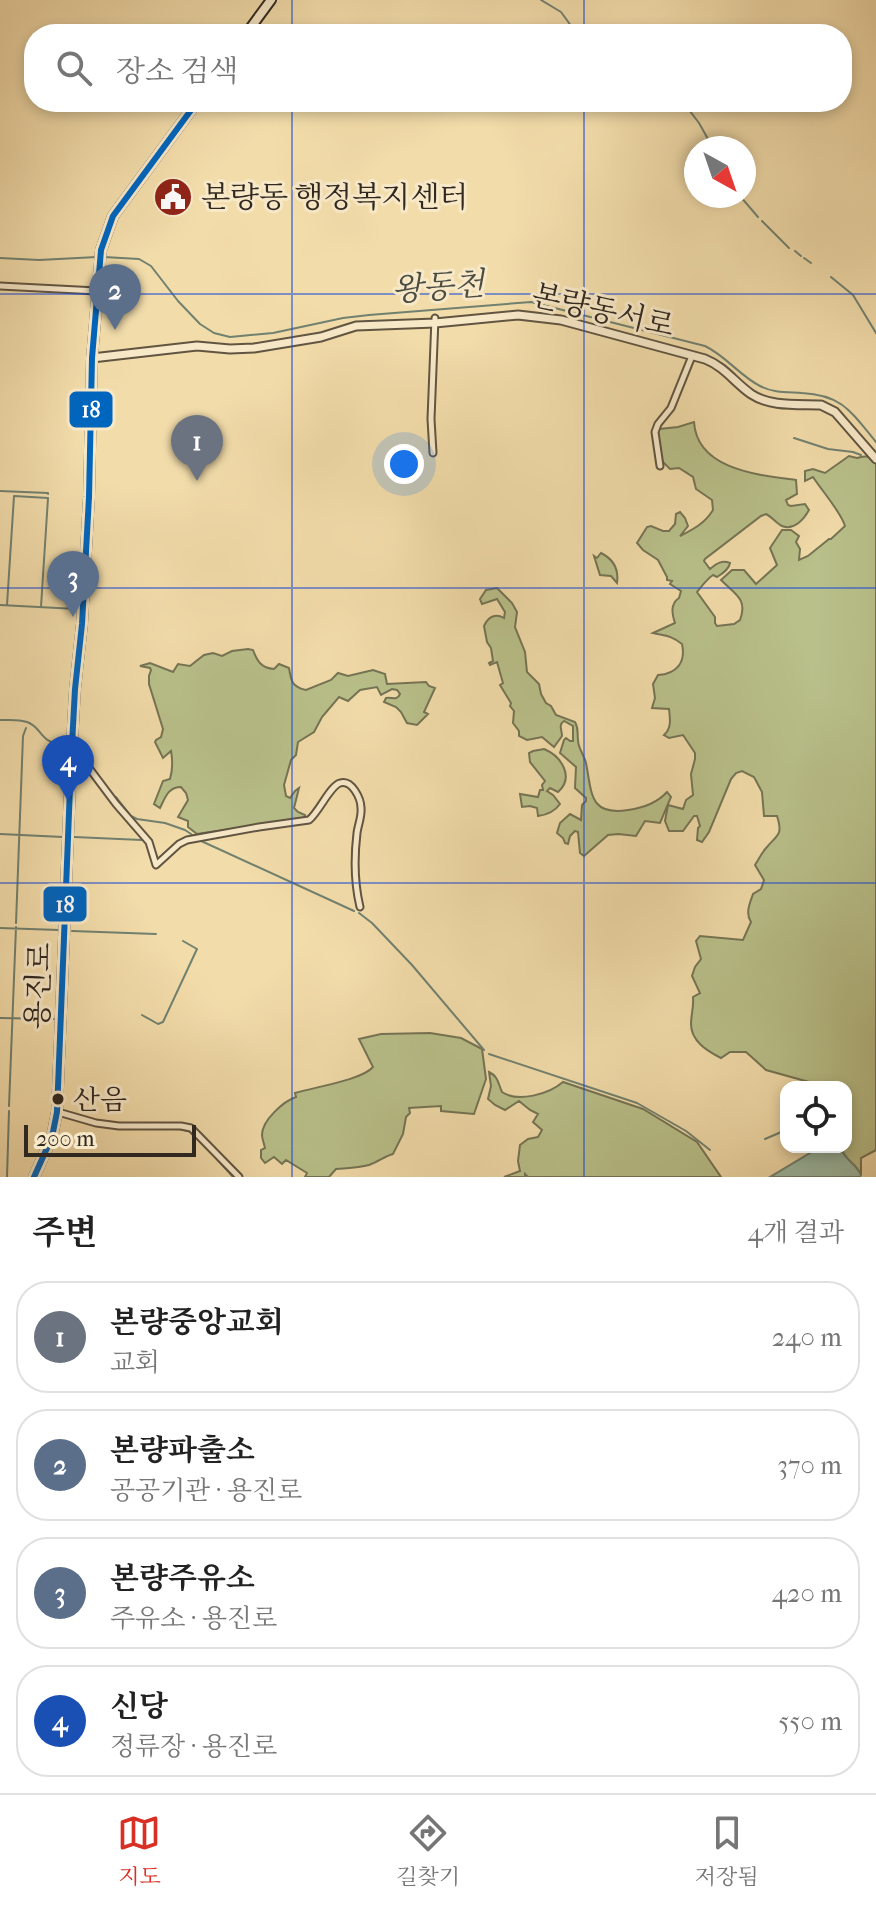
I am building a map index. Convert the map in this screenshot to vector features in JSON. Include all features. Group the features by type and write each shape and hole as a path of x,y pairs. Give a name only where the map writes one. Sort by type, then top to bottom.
{"main road":[{"path":"253,24 271,0"},
{"name":"용진로","path":"34,1177 52,1137 57,1112 72,750 88,513 92,358 101,253 113,216 190,112"}],"street":[{"path":"0,286 97,291"},
{"name":"본량동서로","path":"92,358 197,346 254,348 321,337 356,326 530,315 561,320 705,359 723,368 748,392 765,401 821,405 835,412 876,459"},
{"path":"433,453 431,419 435,320"},
{"path":"660,466 655,432 671,408 692,356"},
{"path":"72,750 149,842 156,865 187,840 309,820 334,786 347,782 361,805 355,850 355,881 360,907"},
{"path":"57,1112 119,1126 173,1125 191,1128 239,1177"}],"green space":[{"path":"694,422 698,438 706,451 732,467 796,480 797,494 786,500 788,505 805,504 809,510 791,527 782,526 766,514 761,516 705,559 710,569 720,563 730,563 725,571 717,577 713,575 697,592 715,617 717,626 734,624 740,620 742,613 739,597 721,580 732,570 744,570 756,584 777,565 770,548 782,530 791,530 799,536 796,542 800,549 799,560 845,526 813,477 805,481 805,471 813,469 825,473 849,456 867,457 876,462 876,1150 861,1158 861,1175 843,1153 852,1153 852,1081 805,1081 766,1070 746,1052 730,1052 721,1058 701,1045 692,1030 693,997 700,993 692,976 701,959 696,941 700,936 743,940 751,922 748,912 753,894 761,889 764,880 755,865 780,827 777,816 764,816 762,792 754,777 742,771 731,779 702,842 697,840 700,826 697,816 683,831 669,831 665,821 668,805 683,809 686,800 693,795 691,774 695,753 683,735 669,738 664,735 669,726 669,709 652,708 655,698 653,684 658,675 679,666 683,656 682,644 671,637 653,633 675,623 673,606 681,591 667,580 658,560 637,543 647,527 669,531 675,524 676,514 680,512 688,526 680,536 699,525 713,510 712,500 696,489 693,477 679,468 670,469 661,460 657,432 659,429"},
{"path":"601,553 614,565 617,583 611,576 600,575 594,556 597,558"},
{"path":"497,588 517,612 515,627 525,652 527,672 539,684 541,694 556,715 576,724 592,793 599,806 615,811 639,808 667,792 671,797 660,823 645,821 636,836 608,835 584,856 580,853 578,832 570,836 568,844 557,833 560,823 570,814 581,820 582,805 586,801 575,788 576,767 560,753 566,738 573,741 573,726 564,721 562,723 562,736 554,747 542,737 527,740 519,736 513,723 514,711 500,685 503,683 497,662 489,663 493,661 484,626 492,617 504,618 505,612 497,599 482,604 480,599 486,590"},
{"path":"253,650 258,661 266,667 274,669 279,664 289,668 293,683 306,690 331,680 338,673 348,676 373,670 385,674 387,684 426,682 435,688 424,712 428,714 417,725 407,723 396,707 384,702 386,698 397,697 400,694 397,690 392,689 381,695 377,687 360,690 348,701 339,697 314,732 298,742 296,755 291,760 284,785 286,796 290,798 299,788 294,808 305,815 304,818 197,834 188,827 188,821 178,817 188,800 181,787 170,791 160,808 154,804 163,781 170,779 172,759 171,751 163,758 155,742 161,737 163,729 149,684 151,670 140,666 150,663 173,672 178,664 190,666 204,655 213,653 222,656"},
{"path":"544,749 556,757 566,774 558,792 550,788 547,791 560,804 556,809 538,816 537,808 522,807 520,794 538,797 540,790 543,790 545,781 530,762 529,753"},
{"path":"430,1033 461,1038 482,1049 486,1079 474,1114 441,1111 441,1106 409,1108 403,1134 393,1154 369,1165 336,1169 329,1177 305,1177 307,1173 286,1160 282,1164 274,1157 265,1163 261,1158 261,1150 265,1148 262,1135 266,1123 280,1107 296,1097 295,1093 349,1079 373,1067 359,1039 381,1034"},
{"path":"489,1072 496,1078 502,1092 516,1097 533,1096 563,1082 643,1109 697,1142 721,1177 528,1177 525,1174 525,1177 504,1177 520,1171 520,1145 538,1137 542,1130 533,1122 538,1114 519,1101 505,1110 488,1099 491,1086"}],"shaded area":[{"path":"810,1153 843,1153 861,1175 860,1177 770,1177"}],"waterway":[{"path":"541,0 561,12 570,24"},
{"path":"691,112 706,136"},
{"path":"750,208 758,217"},
{"path":"762,221 789,248"},
{"path":"795,251 801,256"},
{"name":"왕동천","path":"0,258 39,260 97,257"},
{"name":"왕동천","path":"104,257 139,259 151,266 200,324 214,333 230,337 273,333 343,318 531,302 705,346 765,388 816,394 837,402 853,414 876,442"},
{"path":"804,258 811,263"},
{"path":"831,277 853,295 876,333"},
{"path":"794,438 861,455"},
{"path":"0,491 48,494"},
{"path":"7,605 14,496 48,498 41,607"},
{"path":"0,605 77,609"},
{"path":"0,720 27,722 51,742 67,745"},
{"path":"16,923 23,736 26,728"},
{"path":"116,797 131,816 165,823 194,836"},
{"path":"0,834 63,837"},
{"path":"74,837 142,840"},
{"path":"199,840 354,911"},
{"path":"359,913 412,965 484,1050"},
{"path":"9,1106 16,927"},
{"path":"0,928 59,930"},
{"path":"72,931 156,934"},
{"path":"142,1015 158,1024 163,1022 197,949 183,941"},
{"path":"0,1018 54,1019"},
{"path":"489,1054 637,1103 686,1131 710,1150"},
{"path":"7,1177 9,1111"},
{"path":"175,1128 192,1132"},
{"path":"135,1129 163,1129"},
{"path":"765,1139 780,1133"},
{"path":"207,1148 233,1177"}],"transit line":[{"name":"18","path":"34,1177 52,1137 57,1112 71,763 82,624 92,358 101,250 113,216 190,112"}],"place":[{"name":"본량동 행정복지센터","path":"173,197"},
{"name":"본량파출소","path":"115,330"},
{"name":"본량중앙교회","path":"197,481"},
{"name":"본량주유소","path":"73,617"},
{"name":"신당","path":"68,801"},
{"name":"산음","path":"58,1099"}]}
